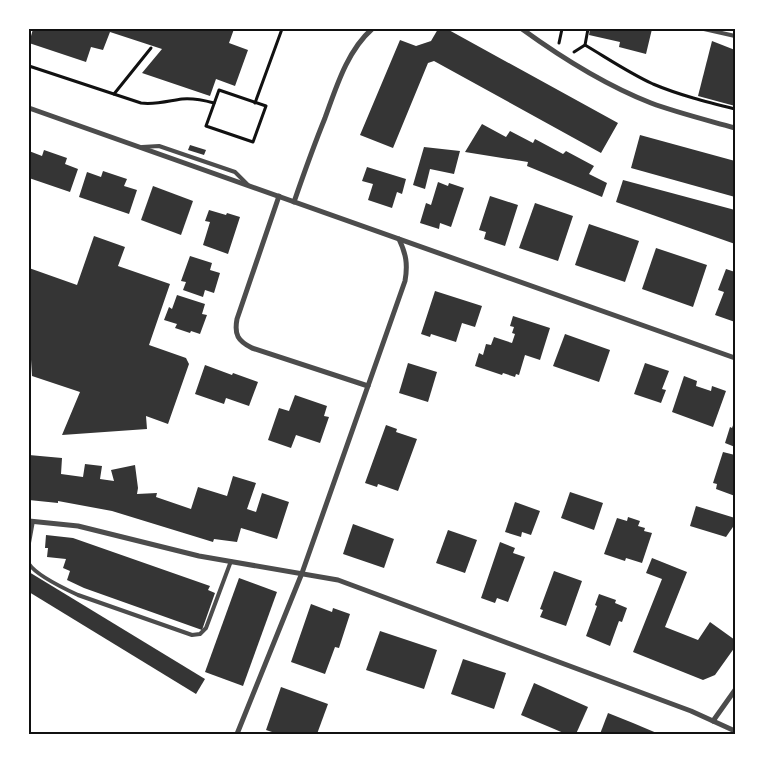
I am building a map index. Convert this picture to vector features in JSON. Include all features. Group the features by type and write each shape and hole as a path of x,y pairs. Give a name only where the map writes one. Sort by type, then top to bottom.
{"street":[{"path":"294,202 345,68 359,43 372,29"},
{"path":"522,29 572,63 630,94 670,109 735,128"},
{"path":"29,108 735,358"},
{"path":"279,196 237,319 236,332 238,338 241,342 252,348 368,386"},
{"path":"237,734 302,573 405,281 406,255 399,239"},
{"path":"31,521 78,526 174,550 341,581 691,711 735,731"},
{"path":"713,721 735,690"}],"lane":[{"path":"704,29 735,36"},
{"path":"29,543 31,521"},
{"path":"29,564 31,568 78,595 192,636 200,634 206,628 230,561"}],"path":[{"path":"255,103 282,29"},
{"path":"551,38 559,44 562,29"},
{"path":"571,54 585,45 588,29"},
{"path":"585,45 651,83 681,94 735,109"},
{"path":"114,94 151,48"},
{"path":"29,66 146,104 188,99 214,103"},
{"path":"219,90 266,106 254,142 206,126 214,103 219,90"}],"building":[{"path":"33,29 234,29 229,43 248,50 235,86 216,79 210,96 142,73 162,49 110,32 103,50 91,47 86,62 29,43"},
{"path":"438,29 447,29 618,123 601,153 434,61 428,63 393,148 360,135 400,40 416,46 431,41"},
{"path":"590,29 652,29 646,54 619,47 620,42 589,35"},
{"path":"712,41 735,50 735,106 698,96"},
{"path":"482,124 506,137 510,131 533,143 535,139 563,154 566,151 594,166 589,174 607,183 602,197 527,166 528,162 465,152"},
{"path":"640,135 735,161 735,197 631,168"},
{"path":"190,145 206,150 204,155 188,150"},
{"path":"424,147 460,151 454,174 430,169 425,189 413,185"},
{"path":"44,150 67,158 65,164 78,169 70,192 29,178 29,151 42,156"},
{"path":"367,167 406,179 402,194 397,192 392,208 368,200 373,184 362,181"},
{"path":"103,171 127,179 124,186 137,190 129,214 79,197 87,172 101,177"},
{"path":"623,180 735,210 735,244 616,202"},
{"path":"438,182 448,186 449,183 464,188 451,227 440,223 439,229 420,223 426,203 431,205"},
{"path":"153,186 193,201 181,235 141,220"},
{"path":"490,196 518,205 505,246 484,239 486,232 479,230"},
{"path":"535,203 573,216 558,261 519,248"},
{"path":"209,210 240,217 228,254 203,245 210,222 205,221"},
{"path":"589,224 639,241 625,282 575,265"},
{"path":"94,236 125,247 118,266 170,284 149,345 186,358 189,364 168,424 146,416 147,429 62,435 80,392 32,376 29,327 29,268 77,285"},
{"path":"656,248 707,265 693,307 642,289"},
{"path":"190,256 212,263 210,270 220,273 214,293 205,290 203,297 183,290 186,282 181,281"},
{"path":"726,269 735,272 735,322 715,315 724,292 718,290"},
{"path":"435,291 482,306 475,327 462,323 456,342 431,334 430,337 421,334"},
{"path":"177,295 205,304 202,314 207,315 200,334 175,328 177,324 164,320 169,307 172,309"},
{"path":"513,316 550,328 540,360 525,355 519,375 516,374 515,377 503,373 502,375 475,366 479,353 483,355 486,344 491,345 494,337 512,343 515,334 512,333 514,327 510,326"},
{"path":"565,334 610,350 599,382 553,366"},
{"path":"408,363 437,372 428,402 399,393"},
{"path":"645,363 669,371 662,389 666,390 661,403 634,394"},
{"path":"205,365 258,382 249,406 226,398 224,404 195,394"},
{"path":"684,376 697,381 696,386 711,391 712,386 726,391 713,427 672,412"},
{"path":"295,395 327,406 324,416 329,417 320,443 296,435 291,448 268,440 279,408 289,411"},
{"path":"735,420 735,447 725,443 730,427 732,428"},
{"path":"386,425 397,429 396,432 417,439 398,491 378,484 377,487 365,483"},
{"path":"723,452 735,455 735,496 716,489 717,484 713,483"},
{"path":"29,455 62,458 61,474 83,477 85,464 102,466 100,479 114,481 111,470 135,465 137,494 157,493 156,497 191,509 198,487 227,496 233,476 256,483 247,509 256,512 262,493 289,502 277,539 241,528 237,542 214,539 213,542 112,511 58,501 58,503 29,500"},
{"path":"570,492 603,503 594,530 561,518"},
{"path":"515,502 540,511 531,535 522,532 521,537 505,532"},
{"path":"696,506 735,518 735,524 726,537 690,526"},
{"path":"628,517 640,521 638,526 645,528 644,531 652,533 642,563 626,558 625,561 604,554 617,518 627,521"},
{"path":"353,524 394,539 384,568 343,554"},
{"path":"448,530 477,540 465,573 436,563"},
{"path":"46,535 73,538 210,586 208,590 215,593 202,630 84,588 67,580 70,571 63,568 66,559 47,557 48,548 45,548"},
{"path":"500,542 515,548 513,553 525,557 508,602 497,598 495,603 481,598"},
{"path":"652,558 687,572 665,627 698,640 710,622 735,640 735,647 715,675 703,680 633,652 662,579 646,573"},
{"path":"554,571 582,581 566,626 540,617 543,610 540,609"},
{"path":"29,572 205,679 196,694 29,592"},
{"path":"239,578 277,592 243,686 205,672"},
{"path":"599,594 616,600 615,603 627,608 622,622 619,621 610,646 586,636 597,606 595,605"},
{"path":"311,604 332,612 333,608 350,614 339,648 335,647 325,674 291,662"},
{"path":"380,631 437,650 424,689 366,670"},
{"path":"463,659 506,673 494,709 451,694"},
{"path":"534,683 588,707 576,734 566,734 521,715"},
{"path":"281,687 328,704 317,734 278,734 266,730"},
{"path":"608,713 633,723 659,734 600,734"}]}
